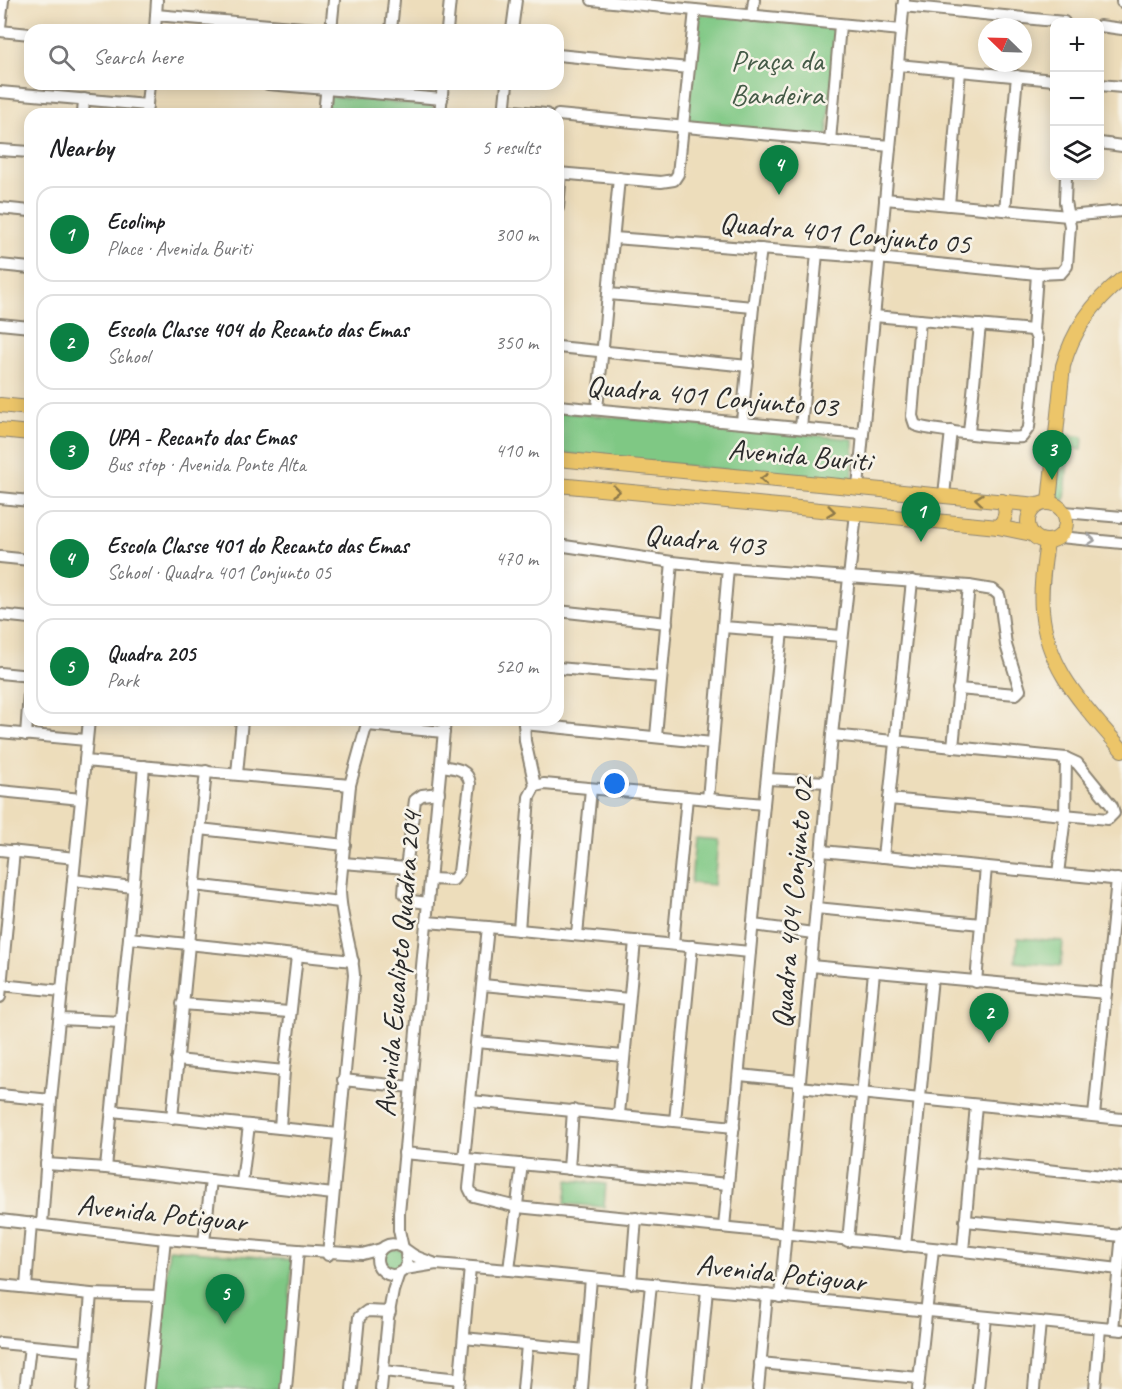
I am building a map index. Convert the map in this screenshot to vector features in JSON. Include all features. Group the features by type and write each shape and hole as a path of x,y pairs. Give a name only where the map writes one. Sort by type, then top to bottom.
{"main road":[{"path":"1032,534 1028,520 1030,514 1043,504 1068,348 1088,313 1101,297 1122,279"},
{"path":"0,405 24,407"},
{"path":"0,430 24,432"},
{"name":"Avenida Buriti","path":"564,460 1058,505 1064,512"},
{"path":"805,507 798,500 798,494 807,483"},
{"name":"Avenida Buriti","path":"564,486 998,527 1032,534 1040,540 1053,539"},
{"path":"998,527 1006,515 1002,501"},
{"path":"1064,512 1066,528 1053,539 1041,609 1046,640 1054,661 1068,686 1122,750"}],"street":[{"path":"0,27 3,0"},
{"path":"155,24 157,0"},
{"path":"332,24 334,0"},
{"path":"392,24 394,0"},
{"path":"448,24 450,0"},
{"path":"513,24 516,0"},
{"path":"592,0 637,2 695,10 901,30"},
{"path":"752,16 754,0"},
{"path":"858,488 878,258 904,3 1050,20"},
{"path":"564,174 661,182 674,180 678,174 695,10"},
{"path":"156,15 258,24"},
{"path":"830,141 840,25"},
{"path":"1104,26 1122,28"},
{"path":"0,32 24,34"},
{"path":"564,56 688,68"},
{"path":"898,64 1050,80"},
{"path":"949,205 960,70"},
{"path":"1005,210 1017,76"},
{"path":"1104,85 1122,87"},
{"path":"147,108 149,90"},
{"path":"325,108 327,90"},
{"path":"392,90 442,99"},
{"path":"441,108 443,90"},
{"path":"504,108 506,90"},
{"path":"0,92 84,99 141,108"},
{"path":"83,108 84,99"},
{"path":"564,116 890,146"},
{"path":"1104,144 1122,146"},
{"path":"0,150 24,152"},
{"path":"597,410 619,178"},
{"path":"1066,180 1065,202 1068,216"},
{"path":"885,199 1068,216 1122,211"},
{"path":"0,208 24,210"},
{"name":"Quadra 401 Conjunto 05","path":"614,238 878,258 1037,274 1061,273 1067,266 1070,238 1068,216"},
{"path":"742,422 761,249"},
{"path":"801,428 817,254"},
{"path":"0,266 24,268"},
{"path":"920,320 912,421 920,428 1018,438 1027,433 1029,427 1037,346 1033,330 1037,274"},
{"path":"609,294 753,307"},
{"path":"874,316 1033,330"},
{"path":"0,324 24,326"},
{"path":"969,432 980,326"},
{"path":"564,348 748,366"},
{"name":"Quadra 401 Conjunto 03","path":"564,407 862,434"},
{"path":"944,495 951,431"},
{"path":"0,498 24,500"},
{"name":"Avenida Buriti","path":"1064,512 1122,517"},
{"name":"Quadra 404 Conjunto 02","path":"780,1297 832,735 856,513"},
{"name":"Avenida Buriti","path":"1053,539 1122,543"},
{"name":"Quadra 403","path":"564,546 728,568 912,581 993,590 999,595 1006,645 1020,690 1016,694 958,689"},
{"path":"0,557 24,559"},
{"path":"656,736 672,562"},
{"path":"708,799 728,568"},
{"path":"883,857 912,581"},
{"path":"952,747 969,586"},
{"path":"564,612 667,623"},
{"path":"0,615 24,617"},
{"path":"723,627 842,636"},
{"path":"724,1227 782,631"},
{"path":"564,669 661,678"},
{"path":"0,673 24,677"},
{"path":"26,735 27,726"},
{"path":"26,1287 46,1164 88,726"},
{"path":"237,774 241,726"},
{"path":"325,1252 333,1194 354,975 340,902 343,863 350,785 367,726"},
{"path":"398,726 444,732"},
{"name":"Avenida Eucalipto Quadra 204","path":"399,1213 445,726"},
{"path":"519,930 529,797 535,786 525,726"},
{"path":"562,726 712,743"},
{"path":"0,732 86,740"},
{"path":"832,735 1066,758 1077,764 1112,806 1114,813 1108,819 889,799"},
{"path":"1058,874 1065,816 1066,758"},
{"path":"85,761 350,785"},
{"path":"106,1168 144,766"},
{"path":"432,879 453,880 459,872 470,784 464,771 441,766"},
{"path":"172,1118 206,771"},
{"path":"767,779 828,782"},
{"path":"535,786 544,784 764,804"},
{"path":"577,935 591,789"},
{"path":"0,791 81,799"},
{"path":"428,903 412,901 404,894 405,868 415,800 422,795 439,793"},
{"path":"673,944 687,797"},
{"path":"200,829 345,845"},
{"path":"0,850 75,858"},
{"path":"0,997 14,851"},
{"path":"822,852 1120,879 1117,930 1106,993 1094,1116"},
{"path":"343,863 405,868"},
{"path":"976,982 987,867"},
{"path":"74,880 133,887"},
{"path":"194,885 340,902"},
{"path":"816,908 981,924"},
{"path":"427,922 750,952"},
{"path":"753,926 813,933"},
{"path":"488,927 471,1101 468,1160 469,1188 473,1196 517,1207 933,1250 963,1251 1119,1269"},
{"path":"129,938 353,961"},
{"path":"618,1114 635,941"},
{"path":"675,1121 693,946"},
{"path":"280,1128 297,956"},
{"path":"811,966 1106,993"},
{"path":"848,1241 874,972"},
{"path":"905,1246 932,978"},
{"path":"1,985 63,991"},
{"path":"483,985 629,999"},
{"path":"182,1004 290,1012"},
{"path":"60,1018 121,1022"},
{"path":"477,1042 623,1056"},
{"path":"177,1060 284,1071"},
{"path":"740,1075 861,1094 1122,1119"},
{"path":"343,1080 411,1087"},
{"path":"0,1095 51,1100"},
{"path":"471,1101 734,1127"},
{"path":"963,1251 976,1105"},
{"path":"569,1168 573,1110"},
{"path":"112,1112 338,1134"},
{"path":"242,1182 249,1125"},
{"path":"404,1154 728,1184"},
{"path":"970,1162 1122,1178"},
{"path":"46,1164 242,1182 333,1194"},
{"path":"509,1270 522,1164"},
{"path":"204,1242 211,1180"},
{"path":"389,1314 389,1292 377,1259 394,1230 399,1213"},
{"path":"381,1389 393,1291 408,1260 399,1230 399,1213"},
{"path":"631,1283 636,1218"},
{"name":"Avenida Potiguar","path":"0,1220 165,1239 325,1252 362,1254 396,1244 436,1264"},
{"path":"965,1221 1122,1234 1118,1329"},
{"path":"149,1389 165,1239"},
{"path":"286,1389 298,1250"},
{"path":"760,1363 919,1383 933,1250"},
{"name":"Avenida Potiguar","path":"325,1252 364,1261 393,1275 436,1264 1118,1329"},
{"path":"383,1371 460,1384 470,1267"},
{"path":"582,1389 591,1278"},
{"path":"640,1389 651,1284"},
{"path":"0,1285 91,1294 158,1296"},
{"path":"698,1389 707,1289"},
{"path":"83,1389 91,1294"},
{"path":"758,1389 767,1296"},
{"path":"352,1389 359,1317 367,1311 389,1314"},
{"path":"978,1389 985,1317"},
{"path":"1035,1389 1040,1322"},
{"path":"1095,1389 1101,1328"},
{"path":"464,1338 585,1350"},
{"path":"0,1343 86,1351"},
{"path":"523,1389 527,1345"},
{"path":"25,1389 30,1346"}],"green space":[{"name":"Praça da Bandeira","path":"697,14 837,27 827,138 686,124"},
{"path":"328,96 433,106 433,108 327,108"},
{"path":"564,413 853,439 853,483 564,454"},
{"path":"1062,434 1083,437 1082,450 1073,448 1063,451 1060,447"},
{"path":"1063,458 1068,458 1065,500 1055,500 1059,466"},
{"path":"695,838 718,840 714,885 691,883"},
{"path":"1018,938 1063,941 1061,966 1016,962"},
{"path":"568,1180 606,1184 604,1207 565,1204"},
{"path":"387,1248 401,1250 405,1263 392,1272 386,1270 381,1257"},
{"path":"169,1249 292,1260 285,1389 155,1389"}],"place":[{"name":"Escola Classe 401 do Recanto das Emas","path":"779,195"},
{"name":"UPA - Recanto das Emas","path":"1052,480"},
{"name":"Ecolimp","path":"921,542"},
{"name":"Escola Classe 404 do Recanto das Emas","path":"989,1043"},
{"name":"Quadra 205","path":"225,1324"}]}
